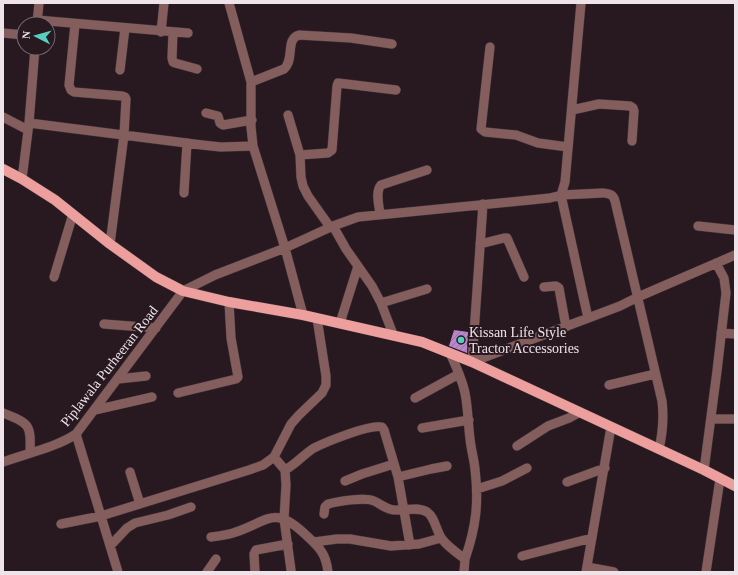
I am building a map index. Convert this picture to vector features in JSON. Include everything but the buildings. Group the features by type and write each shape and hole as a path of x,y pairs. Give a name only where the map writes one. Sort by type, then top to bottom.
{"main road":[{"path":"3,169 55,200 110,244 156,277 183,291 229,302 303,315 393,334 422,342 472,362 704,470 735,486"}],"street":[{"path":"38,16 39,3"},
{"path":"161,32 164,3"},
{"path":"229,3 251,82 254,146 285,248 303,315"},
{"path":"581,3 565,182 561,195 588,318"},
{"path":"56,23 188,34"},
{"path":"75,24 69,85 71,90 74,92 125,97 124,135 110,244"},
{"path":"120,70 125,28"},
{"path":"173,32 172,62 197,69"},
{"path":"3,33 16,35"},
{"path":"251,82 284,69 290,60 292,39 299,34 351,38 392,44"},
{"path":"490,47 481,129 485,132 516,135 538,143 568,147"},
{"path":"22,179 29,127 34,56"},
{"path":"300,155 328,153 332,150 338,83 396,90"},
{"path":"572,110 599,104 630,106 634,111 632,141"},
{"path":"206,113 218,116 220,123 223,125 252,120"},
{"path":"288,115 300,155 303,186 308,196 372,286 381,302 393,334"},
{"path":"3,117 29,127 124,135 221,147 254,146"},
{"path":"184,193 187,143"},
{"path":"380,214 378,188 381,185 427,170"},
{"path":"183,291 215,275 285,248 331,227 358,217 550,198 561,195 610,194 614,197 662,401 664,419 663,433 659,449"},
{"path":"483,204 472,362 620,306 735,255"},
{"path":"54,277 72,214"},
{"path":"698,226 735,230"},
{"path":"480,244 507,238 524,277"},
{"path":"704,470 726,293 724,278 716,263"},
{"path":"340,323 358,266"},
{"path":"544,287 556,286 559,288 566,327"},
{"path":"381,302 427,289"},
{"name":"Piplawala Purheeran Road","path":"3,462 69,439 76,434 183,291"},
{"path":"178,393 236,379 238,376 231,338 229,302"},
{"path":"61,524 101,516 249,470 263,465 274,457 291,424 322,393 326,385 317,318"},
{"path":"104,324 156,328"},
{"path":"721,333 735,334"},
{"path":"450,353 465,392 478,500 476,522 465,559 464,572"},
{"path":"415,398 459,374"},
{"path":"609,385 655,374"},
{"path":"118,379 146,376"},
{"path":"94,410 152,397"},
{"path":"517,446 548,426 580,412"},
{"path":"3,413 26,424 30,429 30,453"},
{"path":"711,418 735,419"},
{"path":"422,428 469,420"},
{"path":"285,470 313,449 360,430 377,426 382,427 398,477 410,545"},
{"path":"611,427 586,570 614,572"},
{"path":"76,434 118,572"},
{"path":"274,457 285,470 286,484 284,519 291,570"},
{"path":"345,481 394,464"},
{"path":"398,477 447,466"},
{"path":"477,489 502,481 528,468"},
{"path":"567,482 605,468"},
{"path":"130,472 140,504"},
{"path":"706,572 720,478"},
{"path":"324,514 328,504 369,499 387,509 421,509 431,516 441,538 449,547 465,559"},
{"path":"110,546 127,528 135,523 168,515 191,507"},
{"path":"211,537 232,533 266,518 284,519 293,523 314,542 324,554 328,572"},
{"path":"314,542 350,539 391,546 419,544 441,538"},
{"path":"522,556 592,538"},
{"path":"255,572 254,554 256,550 288,544"},
{"path":"207,572 216,559"}],"place":[{"name":"Kissan Life Style Tractor Accessories","path":"461,340"}]}
